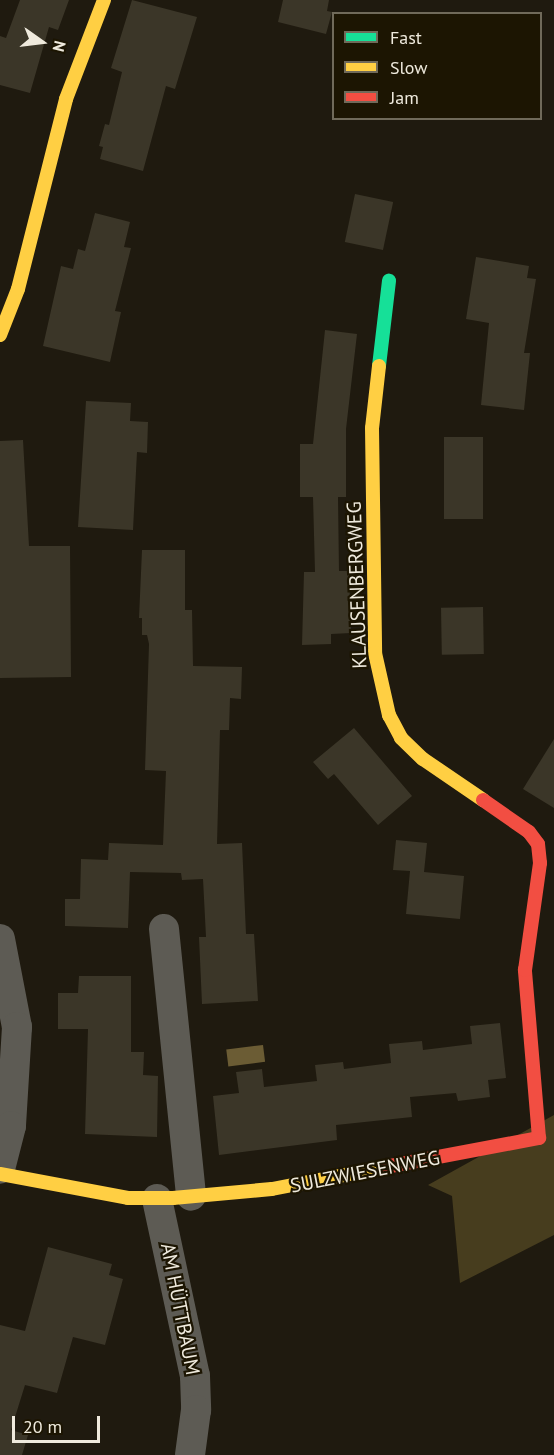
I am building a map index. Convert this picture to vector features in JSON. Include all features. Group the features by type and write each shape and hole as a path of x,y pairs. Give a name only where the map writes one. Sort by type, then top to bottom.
{"street":[{"path":"0,335 18,289 66,99 104,0"},
{"name":"KLAUSENBERGWEG","path":"389,281 372,428 375,653 389,715 401,738 423,759 529,832 538,844 540,863 525,970 539,1138"},
{"path":"164,929 191,1196"},
{"path":"0,939 17,1027 11,1126 0,1169"},
{"name":"SULZWIESENWEG","path":"0,1174 87,1192 158,1199 272,1189 539,1138"},
{"name":"AM HÜTTBAUM","path":"158,1199 195,1376 196,1410 190,1455"}],"shaded area":[{"path":"263,1045 265,1062 228,1066 226,1050"},
{"path":"554,1115 554,1235 460,1283 452,1196 428,1185"}],"building":[{"path":"20,0 69,0 58,30 49,27 30,93 0,85 0,36 6,38"},
{"path":"132,0 197,17 175,89 166,86 143,171 100,159 103,147 99,146 105,124 109,125 122,72 111,68"},
{"path":"283,0 329,0 327,11 332,12 326,34 278,22"},
{"path":"355,194 393,202 383,250 345,242"},
{"path":"95,213 130,222 124,247 131,248 115,311 121,312 110,362 43,346 61,266 73,269 78,249 85,251"},
{"path":"476,257 529,266 527,278 536,279 524,353 530,353 524,410 481,405 489,323 466,319"},
{"path":"325,330 357,334 346,429 346,497 338,497 339,571 349,571 351,633 331,634 331,644 302,645 304,572 315,572 313,497 300,497 300,444 313,444"},
{"path":"86,401 131,403 130,421 148,422 147,453 137,452 133,530 78,527"},
{"path":"444,437 483,437 483,519 444,519"},
{"path":"23,440 29,546 70,546 71,677 0,678 0,441"},
{"path":"142,550 185,550 185,610 192,610 193,666 242,667 241,699 230,698 229,730 220,730 217,844 242,843 246,934 254,934 258,1001 202,1004 199,937 206,937 203,879 182,880 181,873 130,872 128,928 65,926 65,899 80,899 81,859 108,860 109,843 163,845 166,771 145,770 149,644 147,635 142,635 142,618 139,618"},
{"path":"483,607 484,654 442,655 441,608"},
{"path":"354,728 412,796 378,825 334,774 328,779 313,762"},
{"path":"554,739 554,808 523,789"},
{"path":"396,840 427,843 424,872 464,876 460,919 406,914 410,871 393,870"},
{"path":"79,976 131,976 131,1052 144,1052 143,1075 158,1076 157,1137 85,1134 88,1029 58,1029 58,993 78,993"},
{"path":"500,1023 506,1078 488,1080 490,1097 458,1101 456,1093 410,1097 412,1117 336,1125 337,1140 219,1155 213,1096 239,1093 236,1072 262,1069 264,1087 317,1081 315,1065 343,1062 344,1069 391,1063 389,1044 422,1041 423,1050 472,1044 470,1026"},
{"path":"48,1247 112,1264 109,1275 123,1279 105,1345 73,1337 57,1393 25,1385 11,1430 28,1435 22,1455 0,1455 0,1325 25,1331"}],"traffic: fast":[{"path":"379,366 389,281"}],"traffic: slow":[{"path":"0,335 18,289 66,99 104,0"},
{"path":"379,366 372,428 375,653 389,715 401,738 423,759 483,800"},
{"path":"0,1174 128,1198 173,1198 272,1189 385,1167"}],"traffic: jam":[{"path":"385,1167 539,1138 525,970 540,863 538,844 529,832 483,800"}]}
